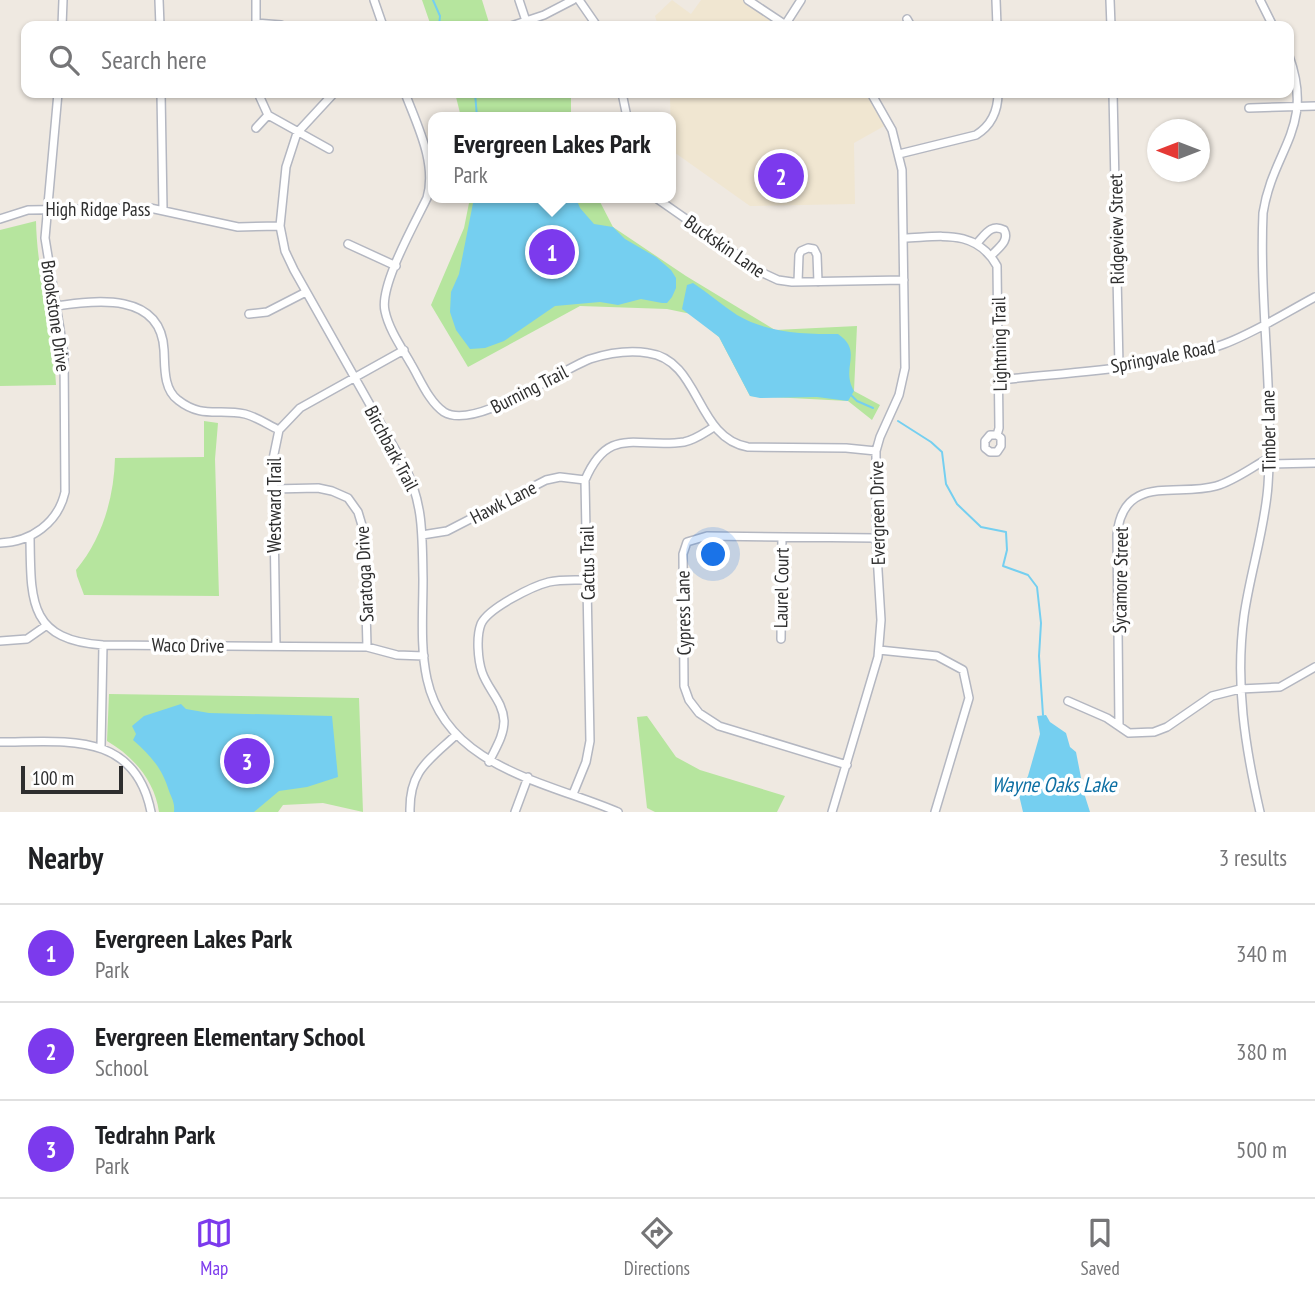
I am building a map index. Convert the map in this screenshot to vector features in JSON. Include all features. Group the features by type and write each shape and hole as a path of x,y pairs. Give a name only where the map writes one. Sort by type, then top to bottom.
{"street":[{"path":"62,21 63,0"},
{"path":"159,0 160,21"},
{"path":"256,0 256,21"},
{"path":"374,0 381,21"},
{"path":"519,0 526,21 573,0"},
{"path":"579,0 594,21"},
{"path":"748,0 779,21"},
{"path":"789,21 801,0"},
{"path":"996,0 997,21"},
{"path":"1110,0 1111,21"},
{"path":"1260,0 1270,21"},
{"name":"Timber Lane","path":"1260,812 1246,747 1240,689 1244,615 1266,501 1269,461 1265,205 1270,187 1297,131 1302,107 1294,69"},
{"name":"Brookstone Drive","path":"30,538 57,514 67,481 64,354 46,247 58,98"},
{"path":"161,98 163,209"},
{"path":"260,98 268,115 330,149"},
{"name":"Birchbark Trail","path":"329,98 297,133 286,167 280,226 285,251 412,482 419,501 424,656 432,696 441,715 456,735 489,762 618,812"},
{"name":"Burning Trail","path":"407,98 428,158"},
{"name":"Evergreen Drive","path":"832,812 874,675 879,650 881,620 876,538 876,451 880,436 900,395 904,377 902,180 899,154 889,124 874,98"},
{"path":"899,154 976,135 987,128 994,115 997,98"},
{"name":"Ridgeview Street","path":"1113,98 1119,366"},
{"path":"1249,108 1315,106"},
{"path":"256,128 268,115"},
{"name":"Burning Trail","path":"428,191 384,294 384,303 388,321 441,409 455,416 486,412 591,359 625,352 652,353 676,365 714,427 729,441 742,446 876,451"},
{"name":"Buckskin Lane","path":"663,203 765,274 778,280 904,280"},
{"name":"High Ridge Pass","path":"0,219 17,212 48,209 163,209 238,227 280,226"},
{"path":"904,238 959,237 977,243 991,256 1005,241 1004,230 998,227 991,229 977,243"},
{"path":"348,244 396,266"},
{"path":"798,282 799,255 808,248 814,249 817,255 818,282"},
{"name":"Lightning Trail","path":"991,256 998,271 1000,380 997,435"},
{"path":"249,314 267,312 306,292"},
{"name":"Springvale Road","path":"1000,380 1168,359 1207,349 1266,325 1315,297"},
{"path":"56,306 116,302 139,308 159,329 164,348 165,375 175,398 199,411 246,414 279,430"},
{"name":"Westward Trail","path":"276,646 273,452 279,430 300,408 404,350"},
{"path":"585,480 598,456 613,446 629,442 682,442 698,437 714,427"},
{"name":"Sycamore Street","path":"1119,726 1117,535 1122,516 1130,503 1148,492 1163,489 1215,486 1269,461 1315,463"},
{"name":"Hawk Lane","path":"422,535 447,531 546,480 561,477 585,480"},
{"name":"Cactus Trail","path":"573,794 590,748 585,480"},
{"name":"Saratoga Drive","path":"273,489 318,488 332,491 348,498 358,512 364,531 367,647"},
{"name":"Cypress Lane","path":"847,765 712,723 693,706 684,686 682,562 687,542 707,536 876,538"},
{"name":"Laurel Court","path":"780,639 782,537"},
{"path":"0,542 30,538 32,594 36,608 47,625 27,639 0,641"},
{"path":"489,762 501,738 504,723 499,701 481,670 481,624 503,605 543,584 587,580"},
{"name":"Waco Drive","path":"47,625 73,641 103,645 367,647 397,655 424,656"},
{"path":"101,746 103,645"},
{"path":"879,650 937,656 963,670 969,698 936,812"},
{"path":"963,670 970,664"},
{"path":"1068,701 1107,718 1129,733 1146,733 1161,730 1212,696 1240,689 1280,687 1315,667"},
{"path":"410,812 410,793 416,775 423,765 456,735"},
{"path":"0,742 101,746 130,766 145,790 151,812"},
{"path":"515,812 528,777"}],"shaded area":[{"path":"672,0 691,14 701,0 744,0 774,21 656,21 655,16"},
{"path":"670,98 871,98 886,125 854,143 855,204 750,206 676,154 676,112 670,112"}],"green space":[{"path":"422,0 482,0 488,21 429,21"},
{"path":"456,98 571,98 571,112 460,112"},
{"path":"469,203 601,203 613,227 686,276 775,330 857,326 854,391 880,405 872,420 848,401 750,396 719,337 691,314 667,309 580,306 468,367 431,305 464,228"},
{"path":"36,221 56,385 0,386 0,230"},
{"path":"204,421 218,423 215,459 219,596 84,595 76,570 93,545 105,517 115,458 204,457"},
{"path":"109,694 359,698 363,812 323,803 283,805 278,812 159,812 148,780 126,754 107,741"},
{"path":"647,716 676,757 700,770 785,796 777,812 655,812 647,808 637,717"}],"water":[{"path":"473,203 578,203 594,224 613,227 625,239 656,257 671,270 676,278 676,288 667,303 641,299 618,305 600,302 555,306 504,341 485,348 470,349 456,330 450,312 451,292 459,274"},
{"path":"693,283 737,315 761,326 799,333 838,334 850,347 849,374 854,391 848,401 817,397 750,396 719,337 682,309 687,285"},
{"path":"181,704 186,709 209,713 332,716 338,777 307,787 279,791 254,812 174,812 173,801 163,776 150,757 133,740 136,734 132,726 144,716"},
{"name":"Wayne Oaks Lake","path":"1046,715 1050,722 1066,733 1070,747 1076,752 1090,812 1023,812 1019,795 1028,776 1040,734 1037,716"}],"waterway":[{"path":"433,0 440,21"},
{"path":"475,98 477,112"},
{"path":"851,395 857,401 873,408"},
{"path":"898,421 942,452 946,484 957,504 981,527 1006,532 1007,550 1003,566 1028,575 1037,587 1041,623 1039,656 1043,715"}],"place":[{"name":"Evergreen Elementary School","path":"781,176"},
{"name":"Evergreen Lakes Park","path":"552,252"},
{"name":"Tedrahn Park","path":"247,761"}]}
